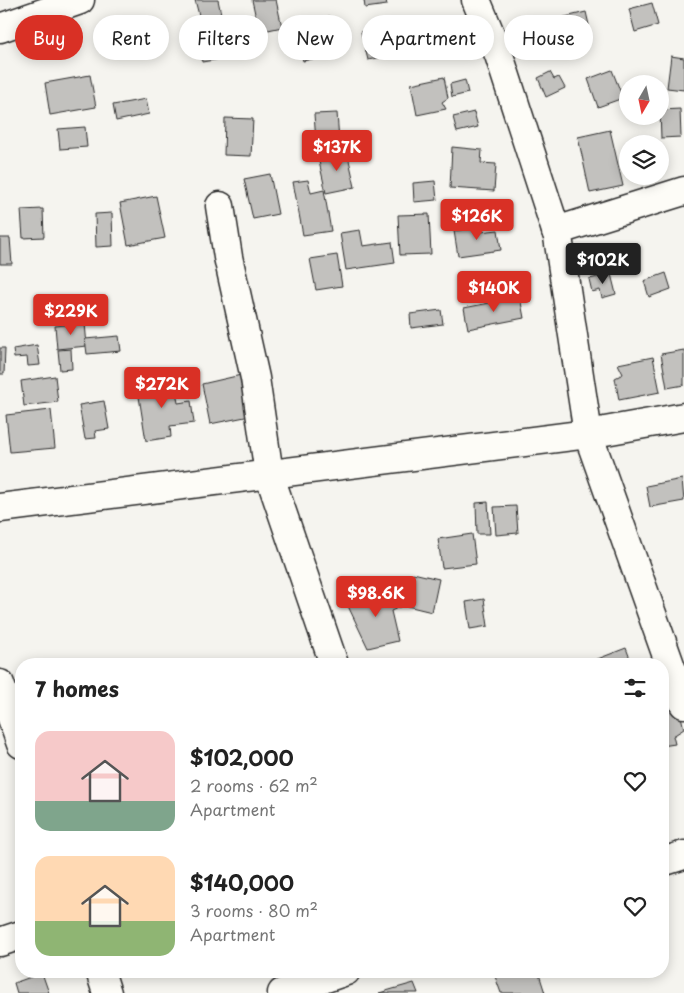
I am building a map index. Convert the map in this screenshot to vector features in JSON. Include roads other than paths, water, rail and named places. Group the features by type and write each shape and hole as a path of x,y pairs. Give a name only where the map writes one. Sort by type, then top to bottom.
{"street":[{"path":"0,28 80,0"},
{"path":"476,0 499,55 556,231 588,434 668,658"},
{"path":"556,231 684,191"},
{"path":"220,206 228,257 255,378 268,474 332,658"},
{"path":"0,508 588,434 684,417"},
{"path":"669,662 684,704"},
{"path":"0,684 15,727"},
{"path":"669,860 684,855"},
{"path":"0,942 15,937"},
{"path":"102,978 106,993"},
{"path":"282,993 326,978"}]}
